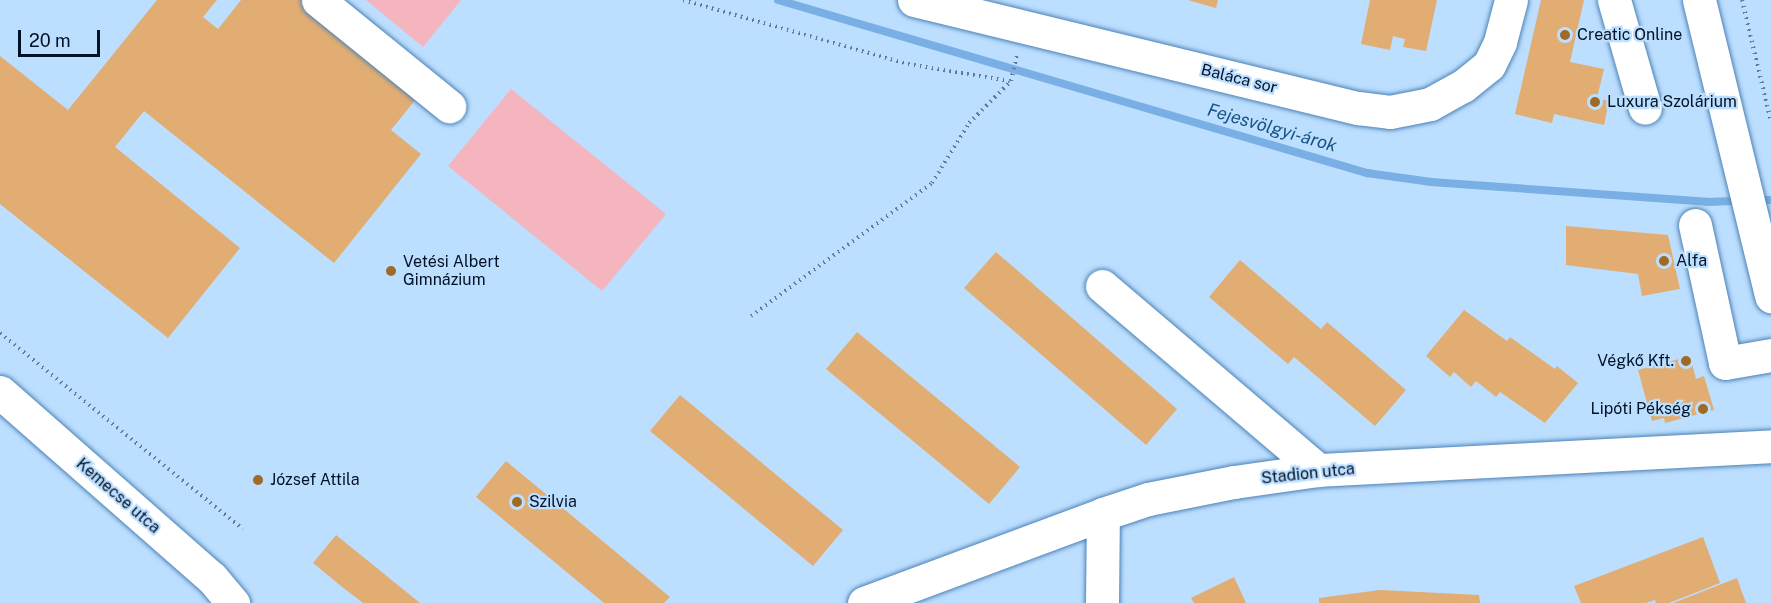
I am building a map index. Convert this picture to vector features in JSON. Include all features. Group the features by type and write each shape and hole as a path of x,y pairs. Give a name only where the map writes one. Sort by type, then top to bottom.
{"street":[{"path":"318,0 449,106"},
{"name":"Baláca sor","path":"919,1 1358,108 1390,112 1430,104 1463,86 1489,64 1500,42 1511,0"},
{"path":"1614,0 1645,108"},
{"path":"1699,0 1771,296"},
{"path":"1695,225 1725,363 1771,355"},
{"path":"1102,286 1318,470"},
{"name":"Kemecse utca","path":"0,392 212,578 233,603"},
{"name":"Stadion utca","path":"864,603 1103,514 1158,497 1318,470 1771,446"},
{"path":"1102,603 1103,514"}],"path":[{"path":"683,0 908,64 1011,81"},
{"path":"1742,0 1771,122"},
{"path":"751,315 932,183 969,123 1011,81 1017,54"},
{"path":"0,333 243,529"}],"shaded area":[{"path":"366,0 461,0 423,47"},
{"path":"511,89 666,214 602,291 448,166"}],"building":[{"path":"157,0 217,0 203,17 218,29 241,0 302,0 420,94 391,130 421,154 334,263 144,111 115,147 240,248 168,338 0,204 0,56 68,110"},
{"path":"1188,0 1218,0 1216,8"},
{"path":"1370,0 1437,0 1426,51 1403,47 1405,39 1393,36 1390,50 1361,44"},
{"path":"1541,0 1584,0 1570,62 1604,69 1597,98 1609,101 1604,125 1554,114 1552,123 1515,114"},
{"path":"1566,226 1668,235 1680,289 1642,296 1638,274 1566,265"},
{"path":"996,252 1177,409 1146,445 964,288"},
{"path":"1240,260 1321,329 1327,322 1406,390 1375,426 1294,357 1288,364 1209,297"},
{"path":"1464,310 1507,341 1510,337 1555,369 1557,366 1578,383 1545,423 1500,392 1496,397 1476,381 1471,387 1454,372 1450,377 1426,356"},
{"path":"857,332 1020,467 989,504 826,369"},
{"path":"1690,356 1696,379 1704,376 1714,410 1665,423 1664,418 1652,421 1638,370"},
{"path":"680,395 843,530 813,566 650,431"},
{"path":"506,461 670,597 664,603 604,603 476,497"},
{"path":"336,535 420,603 363,603 341,586 313,563"},
{"path":"1703,537 1720,583 1669,603 1656,603 1655,600 1646,603 1581,603 1574,586"},
{"path":"1234,577 1246,603 1194,603 1191,598"},
{"path":"1737,578 1746,603 1673,603"},
{"path":"1380,590 1479,595 1480,603 1319,603 1319,598"}],"waterway":[{"name":"Fejesvölgyi-árok","path":"778,0 1367,173 1431,182 1707,202 1741,201"},
{"name":"Fejesvölgyi-árok","path":"1754,200 1771,200"}],"place":[{"name":"Creatic Online","path":"1565,35"},
{"name":"Luxura Szolárium","path":"1595,102"},
{"name":"Alfa","path":"1664,261"},
{"name":"Vetési Albert Gimnázium","path":"391,271"},
{"name":"Végkő Kft.","path":"1686,361"},
{"name":"Lipóti Pékség","path":"1703,409"},
{"name":"József Attila","path":"258,480"},
{"name":"Szilvia","path":"517,502"}]}
